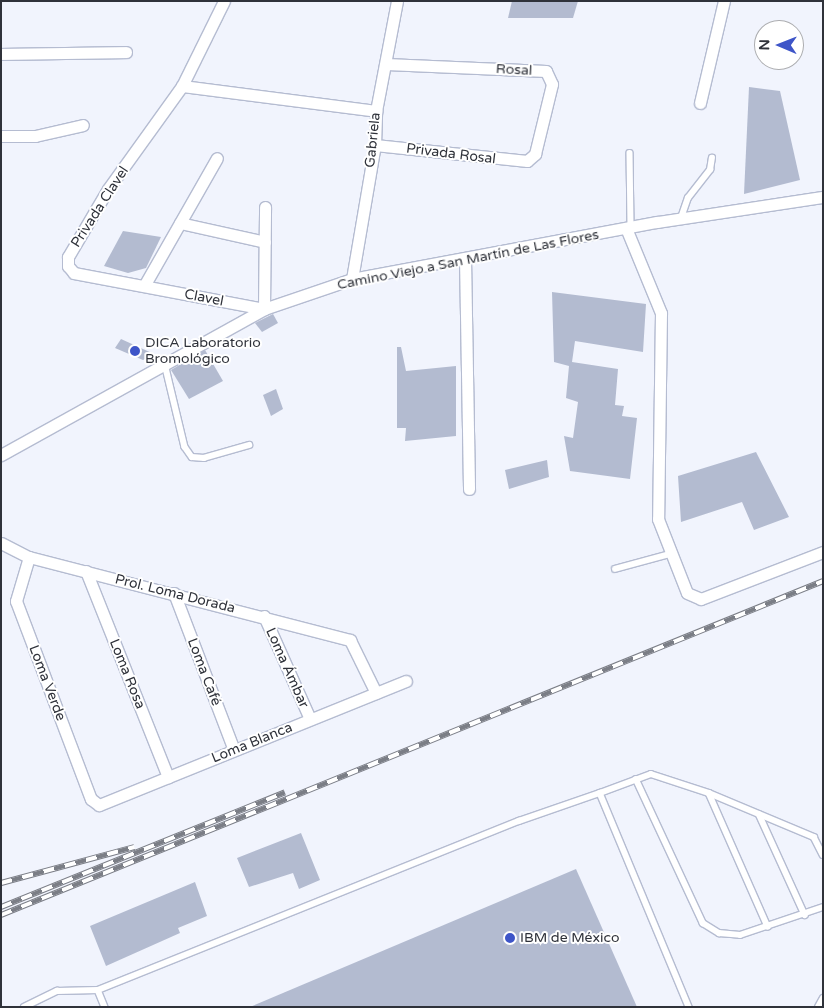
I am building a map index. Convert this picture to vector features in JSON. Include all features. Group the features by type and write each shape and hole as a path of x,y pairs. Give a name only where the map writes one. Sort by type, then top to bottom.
{"street":[{"name":"Privada Clavel","path":"144,286 74,273 68,266 68,258 108,189 182,86 224,1"},
{"name":"Gabriela","path":"352,279 375,145 376,110 397,1"},
{"path":"700,103 724,1"},
{"path":"1,54 126,52"},
{"name":"Rosal","path":"386,64 546,71 552,84 535,154 526,161"},
{"path":"182,86 376,110"},
{"path":"1,136 35,136 83,125"},
{"name":"Privada Rosal","path":"375,145 526,161"},
{"path":"144,286 217,158"},
{"name":"Camino Viejo a San Martín de Las Flores","path":"1,455 264,309 352,279 681,218 823,197"},
{"path":"264,309 265,206"},
{"path":"180,223 265,242"},
{"path":"628,228 661,312 658,519 670,554 687,593 701,599 823,552"},
{"path":"465,258 469,489"},
{"name":"Clavel","path":"144,286 264,309"},
{"name":"Prol. Loma Dorada","path":"1,543 29,557 264,616 350,640 376,693"},
{"name":"Loma Verde","path":"29,557 16,601 91,799 98,805"},
{"name":"Loma Rosa","path":"86,571 168,777"},
{"name":"Loma Café","path":"174,593 234,750"},
{"name":"Loma Ámbar","path":"264,616 310,719"},
{"name":"Loma Blanca","path":"98,805 406,681"}],"lane":[{"path":"628,228 630,153"},
{"path":"681,218 688,198 710,170 712,158"},
{"path":"165,364 186,447 192,457 204,458 249,444"},
{"path":"615,569 670,554"},
{"path":"24,1007 56,991 98,990 519,821 651,774 709,793 814,837 823,855"},
{"path":"636,780 703,923 719,933 740,935 805,915 823,907"},
{"path":"600,793 689,1007"},
{"path":"709,793 768,927"},
{"path":"759,814 805,915"},
{"path":"98,990 104,1007"},
{"path":"818,1007 823,998"}],"building":[{"path":"512,1 578,1 573,18 508,18"},
{"path":"749,87 780,91 800,180 744,194"},
{"path":"123,231 161,237 146,268 128,273 104,266"},
{"path":"552,292 646,304 643,352 575,341 572,362 618,369 615,405 624,406 622,416 637,418 630,479 570,471 564,436 573,438 578,402 566,398 569,366 554,362"},
{"path":"273,314 278,323 262,332 255,323"},
{"name":"DICA Laboratorio Bromológico","path":"121,339 154,354 143,360 115,348"},
{"path":"397,347 401,347 406,371 456,366 456,436 405,441 406,428 397,428"},
{"path":"205,350 223,381 189,399 171,370"},
{"path":"276,389 283,409 271,416 263,395"},
{"path":"756,452 789,517 754,530 742,502 681,522 678,476"},
{"path":"547,460 549,477 509,489 505,470"},
{"path":"301,833 320,880 299,889 293,873 249,887 237,858"},
{"name":"IBM de México","path":"576,869 637,1007 250,1007"},
{"path":"195,882 207,916 178,928 180,933 106,966 90,926"}],"railway":[{"path":"1,915 823,581"},
{"path":"1,907 285,792"},
{"path":"1,883 134,847"}],"place":[{"name":"DICA Laboratorio Bromológico","path":"135,351"},
{"name":"IBM de México","path":"510,938"}]}
